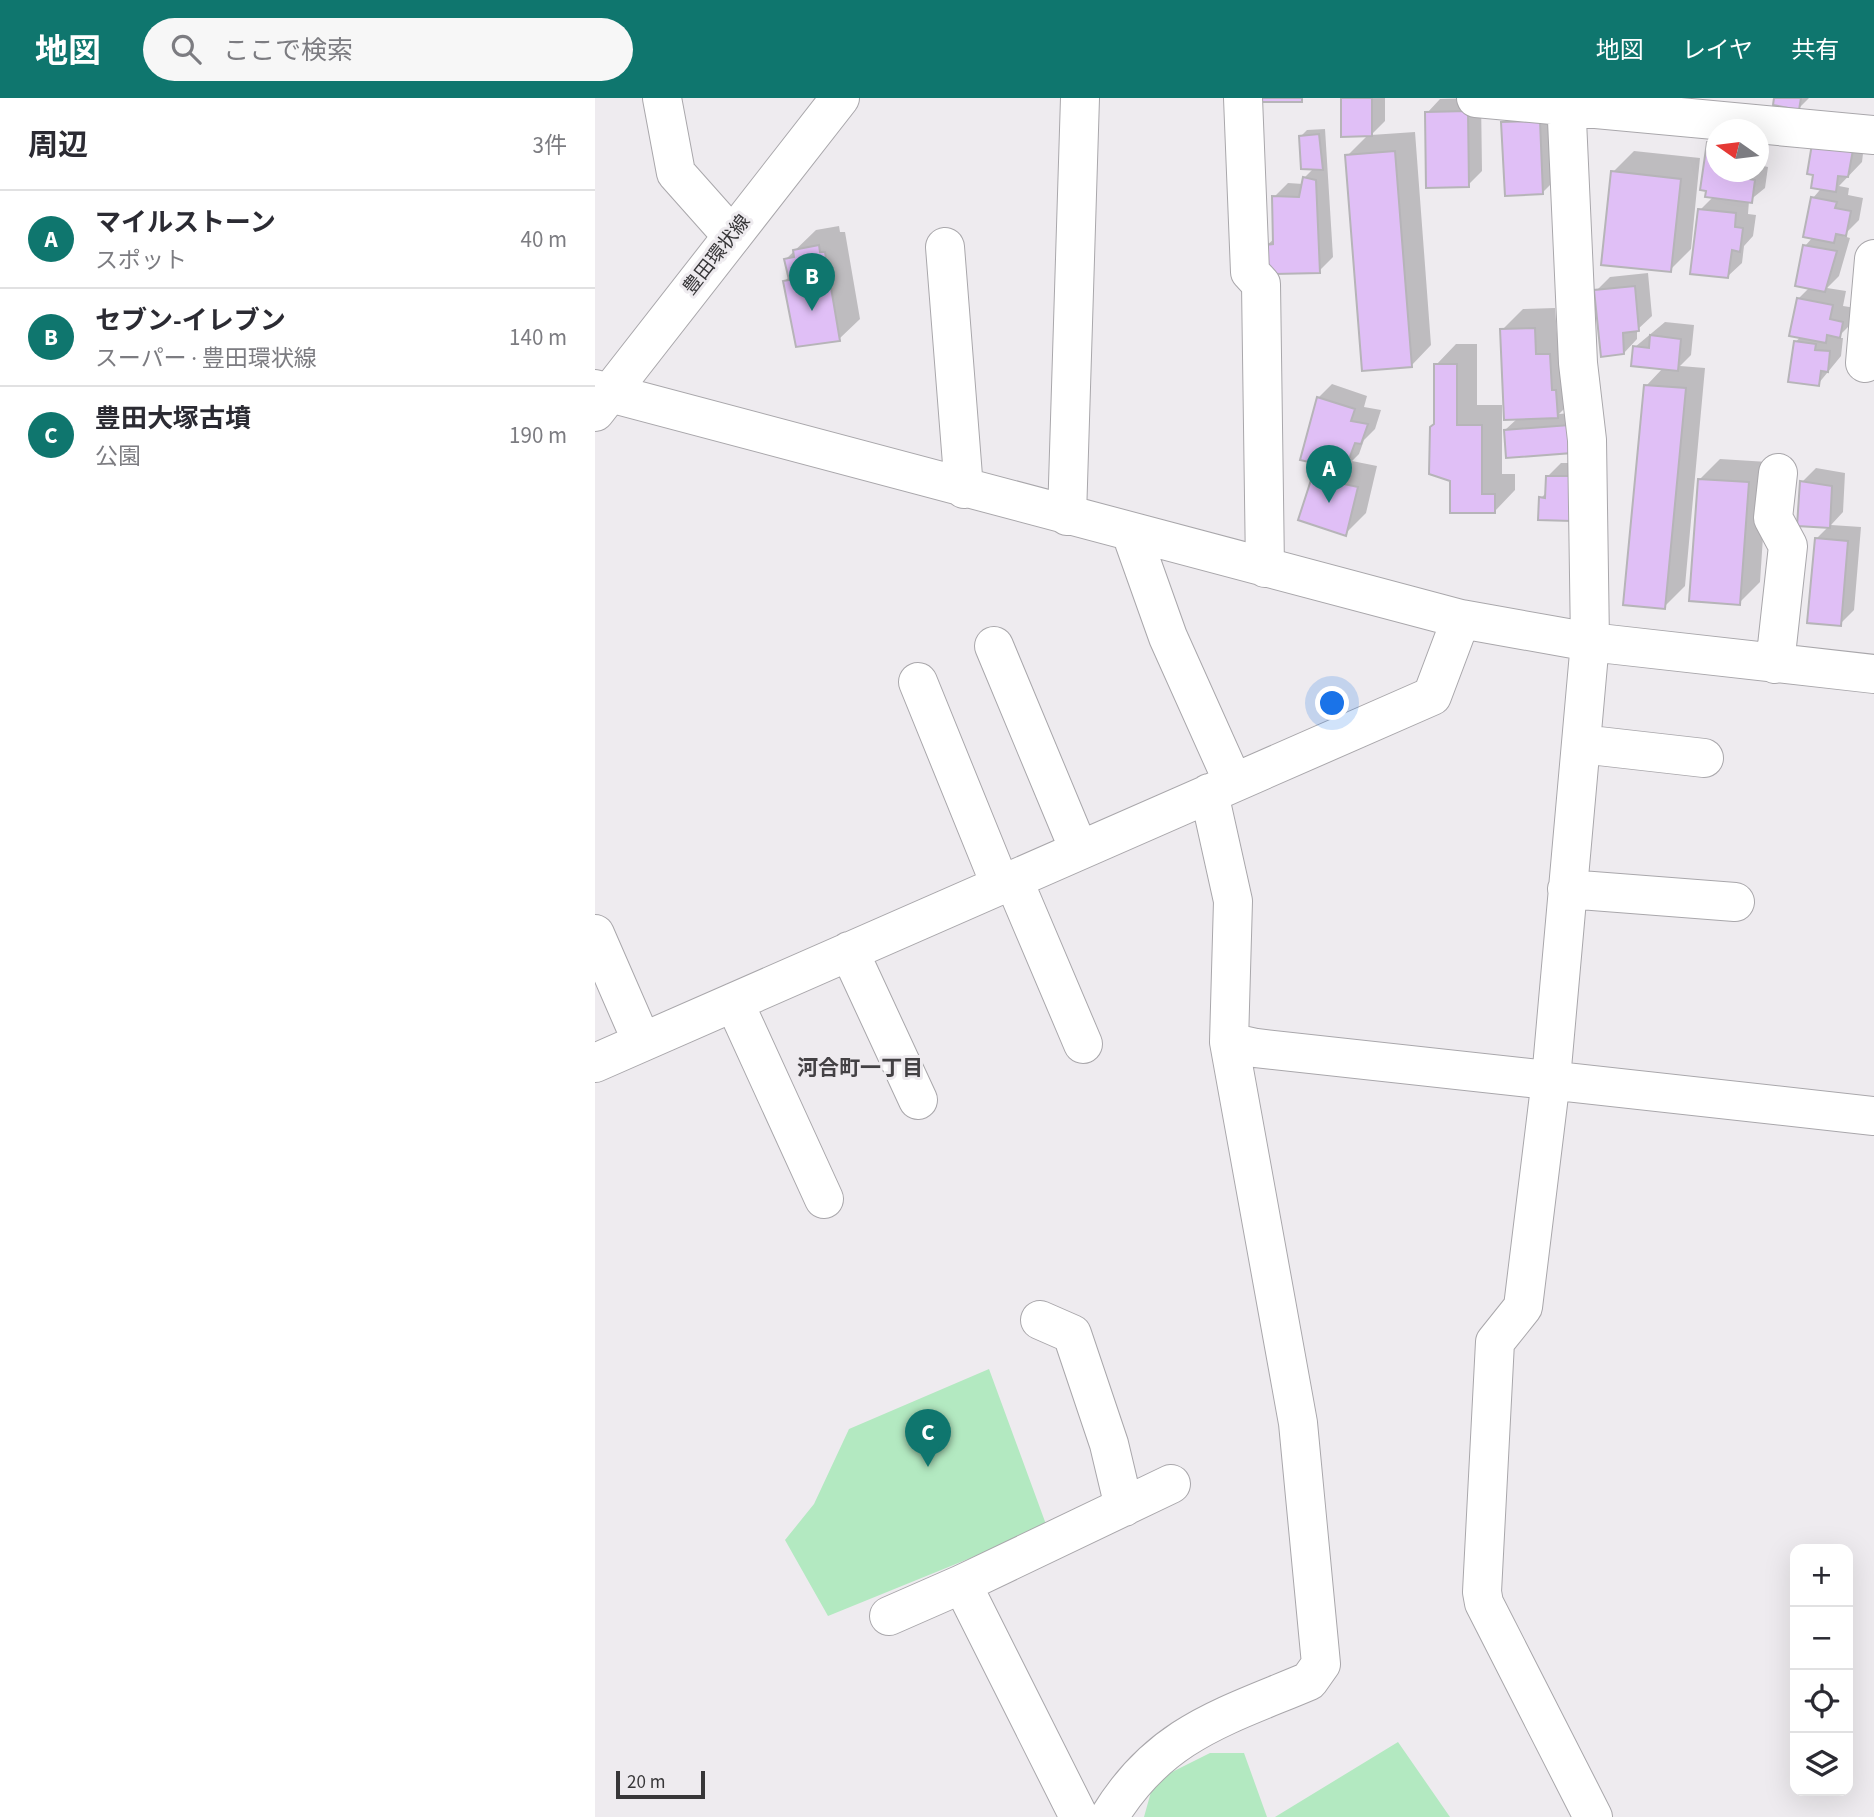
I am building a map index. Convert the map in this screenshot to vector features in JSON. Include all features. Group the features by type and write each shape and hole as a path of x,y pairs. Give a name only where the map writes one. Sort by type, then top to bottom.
{"street":[{"path":"662,98 676,173 732,236"},
{"name":"豊田環状線","path":"600,398 840,98"},
{"path":"1067,516 1080,98"},
{"path":"1243,98 1250,272 1261,284 1265,568"},
{"path":"1476,98 1566,101 1874,135"},
{"path":"1566,101 1578,363 1587,440 1590,642 1551,1079 1523,1307 1495,1342 1482,1592 1484,1603 1593,1817"},
{"path":"945,247 964,489"},
{"path":"1865,363 1874,259"},
{"path":"600,398 964,489 1461,620 1590,642 1874,674"},
{"path":"1775,664 1789,546 1773,518 1778,474"},
{"path":"1109,1817 1144,1767 1193,1731 1309,1681 1321,1664 1298,1423 1229,1042 1233,901 1221,788 1131,533"},
{"path":"595,1063 1432,696 1461,620"},
{"path":"994,646 1079,850"},
{"path":"918,682 1083,1044"},
{"path":"1581,744 1704,758"},
{"path":"1567,889 1735,902"},
{"path":"595,934 642,1042"},
{"path":"849,951 918,1100"},
{"path":"734,1002 824,1199"},
{"path":"1229,1042 1256,1048 1874,1116"},
{"path":"1040,1320 1072,1334 1109,1444 1124,1507"},
{"path":"889,1616 1171,1484"},
{"path":"962,1584 1079,1817"}],"green space":[{"path":"989,1369 1047,1527 828,1616 785,1540 814,1504 849,1429"},
{"path":"1398,1742 1450,1817 1275,1817"},
{"path":"1210,1753 1244,1753 1267,1817 1144,1817 1154,1781"}],"building":[{"path":"1255,98 1302,98 1302,102 1255,102"},
{"path":"1341,98 1372,98 1372,136 1341,137"},
{"path":"1774,98 1801,98 1799,110 1773,105"},
{"path":"1468,111 1469,187 1426,188 1425,112"},
{"path":"1540,121 1543,194 1505,196 1501,122"},
{"path":"1319,134 1323,170 1301,169 1299,136"},
{"path":"1812,144 1853,150 1848,177 1838,176 1836,192 1811,188 1813,175 1807,174"},
{"path":"1706,149 1706,182 1755,182 1752,203 1705,197 1706,191 1700,190"},
{"path":"1395,151 1412,367 1362,371 1345,155"},
{"path":"1611,171 1681,179 1671,272 1601,265"},
{"path":"1303,177 1316,180 1320,273 1274,274 1266,267 1265,245 1273,244 1272,196 1299,197"},
{"path":"1811,197 1837,202 1835,208 1851,211 1846,236 1836,234 1834,243 1803,237"},
{"path":"1698,209 1736,213 1735,227 1743,228 1740,252 1732,250 1728,278 1690,274"},
{"path":"819,245 820,252 825,252 840,341 796,347 783,281 789,280 784,259 794,257 793,250"},
{"path":"1803,245 1837,251 1825,292 1795,286"},
{"path":"1635,286 1639,331 1623,333 1624,354 1601,357 1594,290"},
{"path":"1797,298 1833,305 1830,319 1843,322 1840,338 1827,335 1826,343 1789,336"},
{"path":"1535,328 1536,354 1550,354 1552,390 1556,390 1558,418 1504,420 1500,329"},
{"path":"1650,335 1681,339 1678,371 1631,366 1633,346 1649,348"},
{"path":"1794,341 1816,344 1815,350 1830,351 1828,372 1821,371 1819,386 1788,382"},
{"path":"1434,364 1457,364 1457,425 1482,425 1482,494 1495,494 1495,513 1450,513 1450,481 1429,474 1430,427 1434,424"},
{"path":"1644,385 1686,388 1665,609 1623,605"},
{"path":"1317,397 1355,409 1351,421 1368,424 1361,444 1355,443 1345,470 1300,460"},
{"path":"1570,425 1572,453 1506,458 1504,430"},
{"path":"1546,476 1573,476 1572,521 1538,520 1539,497 1545,498"},
{"path":"1312,477 1358,487 1346,536 1298,520"},
{"path":"1698,479 1749,482 1740,605 1689,601"},
{"path":"1800,481 1832,486 1830,528 1797,526"},
{"path":"1815,538 1848,541 1841,626 1807,623"}],"place":[{"name":"セブン-イレブン","path":"812,311"},
{"name":"マイルストーン","path":"1329,503"},
{"name":"豊田大塚古墳","path":"928,1467"}],"district":[{"name":"河合町一丁目","path":"860,1068"}]}
